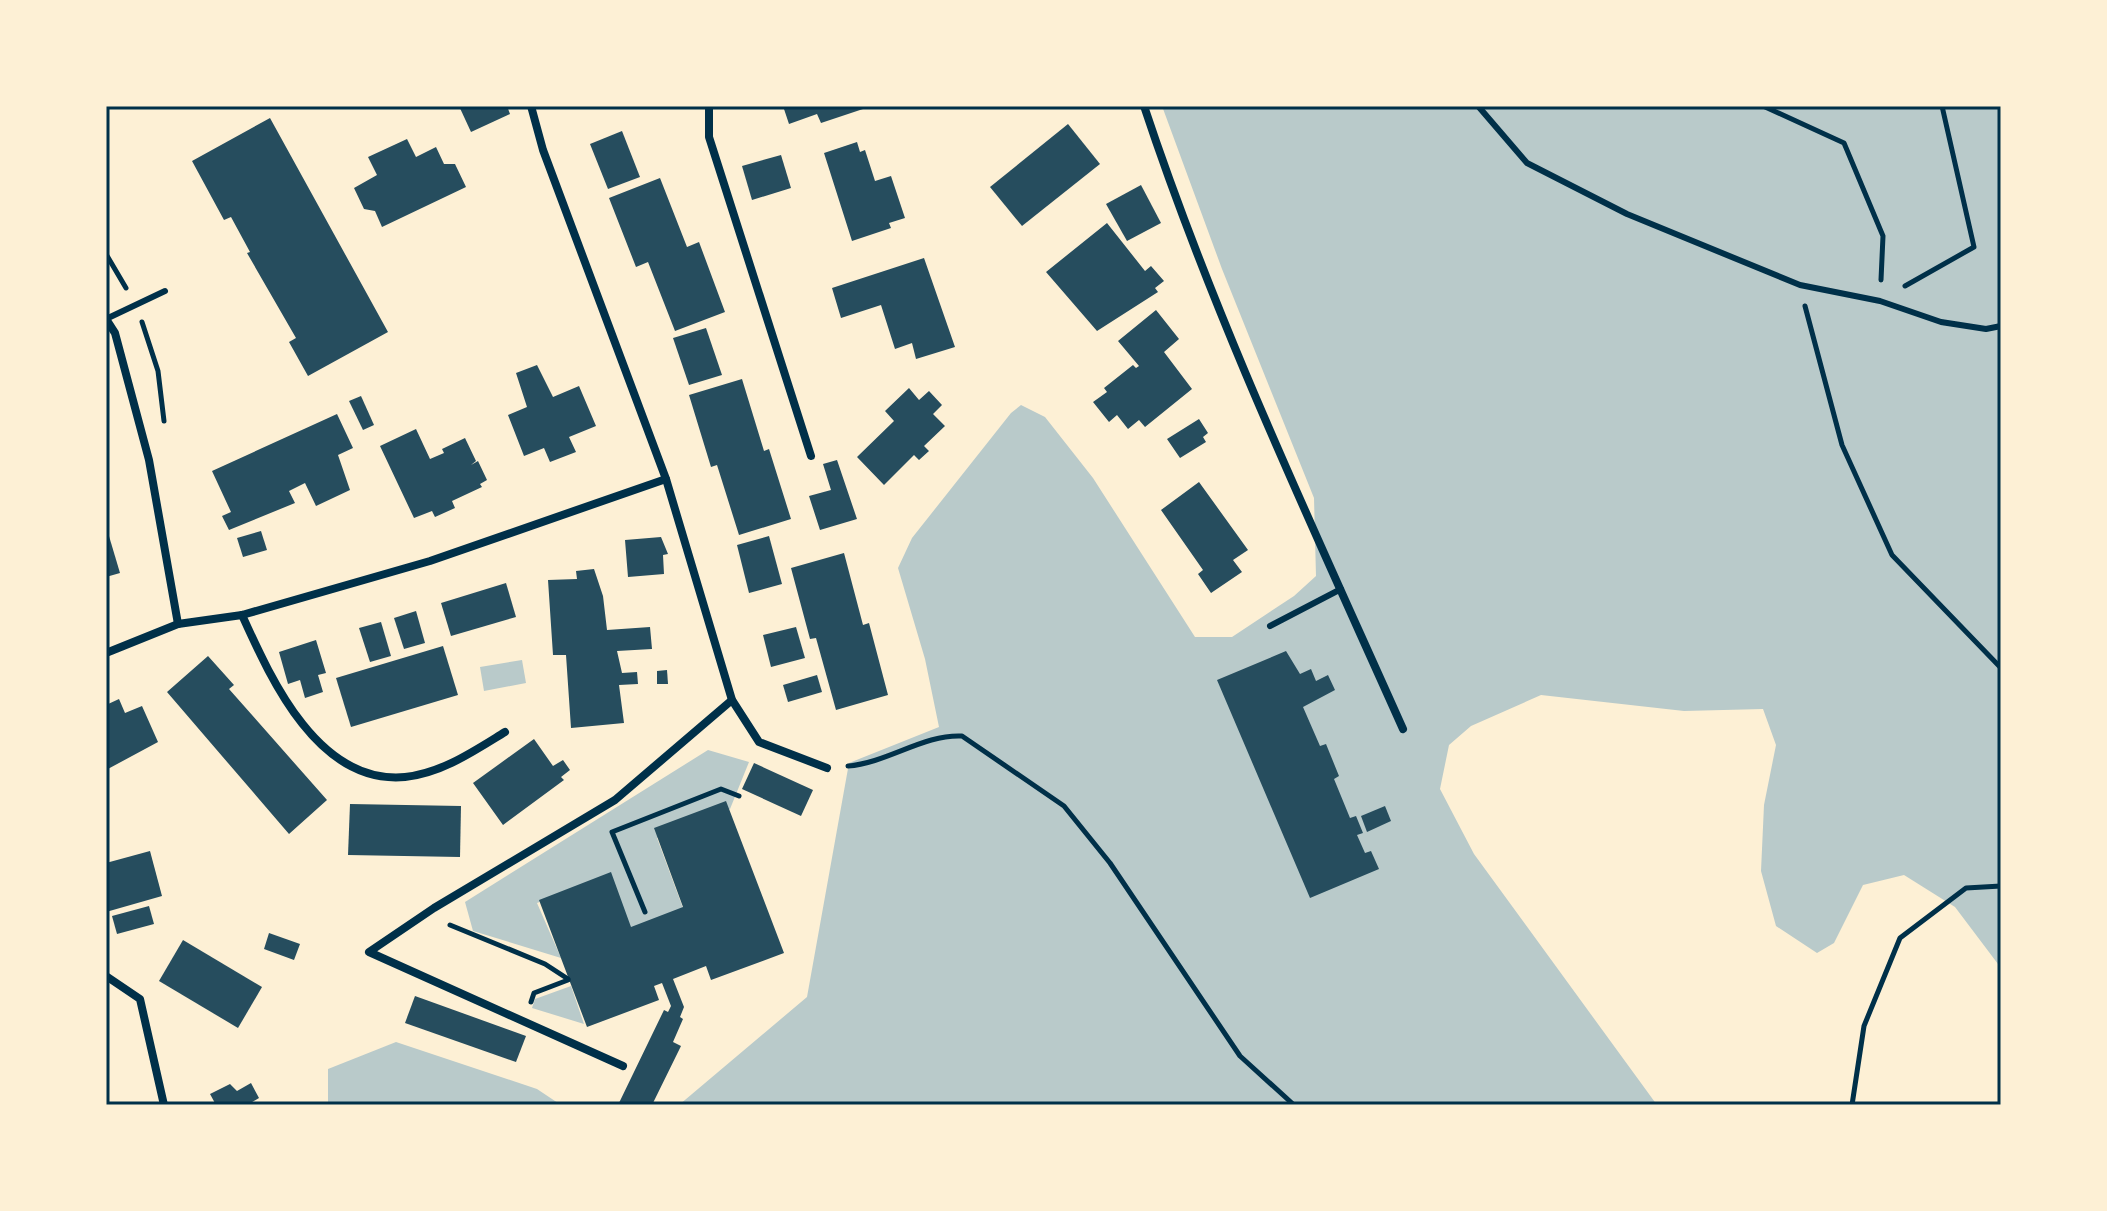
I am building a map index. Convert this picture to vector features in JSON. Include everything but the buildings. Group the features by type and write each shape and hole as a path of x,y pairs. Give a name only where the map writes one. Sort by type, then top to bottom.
{"street":[{"path":"531,106 543,150 666,479 732,700 759,742 827,768"},
{"path":"709,106 709,137 811,456"},
{"path":"1144,106 1168,179 1275,448 1403,729"},
{"path":"106,319 115,333 149,460 178,624"},
{"path":"106,653 178,624 242,615 430,561 666,479"},
{"path":"242,615 272,682 308,733 348,762 374,774 404,777 434,770 505,732"},
{"path":"623,1066 369,952 434,908 615,800 732,700"},
{"path":"106,976 140,999 164,1105"}],"lane":[{"path":"1478,106 1527,163 1627,214 1800,285 1880,301 1941,322 1986,329 2001,326"},
{"path":"106,319 165,291"},
{"path":"1270,626 1341,589"}],"path":[{"path":"1763,106 1844,143 1883,236 1880,301"},
{"path":"1880,301 1974,247 1942,106"},
{"path":"1800,285 1842,445 1892,555 2001,668"},
{"path":"827,768 871,764 948,736 962,736 1064,806 1110,863 1240,1056 1294,1105"},
{"path":"645,912 612,832 721,789 739,796"},
{"path":"1852,1105 1864,1026 1900,938 1966,888 2001,886"},
{"path":"444,923 545,964 568,979 534,993 528,1014"}],"shaded area":[{"path":"1162,106 2001,106 2001,968 1955,907 1904,875 1863,885 1834,943 1817,953 1776,926 1761,871 1764,805 1776,745 1763,709 1684,711 1541,695 1471,726 1449,745 1440,789 1474,854 1657,1105 679,1105 807,997 849,763 939,727 925,659 898,568 912,538 1011,413 1021,405 1045,417 1093,478 1195,637 1232,637 1294,596 1316,576 1314,498 1222,269"},
{"path":"522,660 526,683 484,691 480,667"},
{"path":"708,750 749,762 730,809 657,838 687,919 633,939 609,877 537,903 561,958 473,931 465,902"},
{"path":"571,986 584,1024 532,1008 535,999"},
{"path":"396,1042 537,1089 561,1105 328,1105 328,1069"}]}
